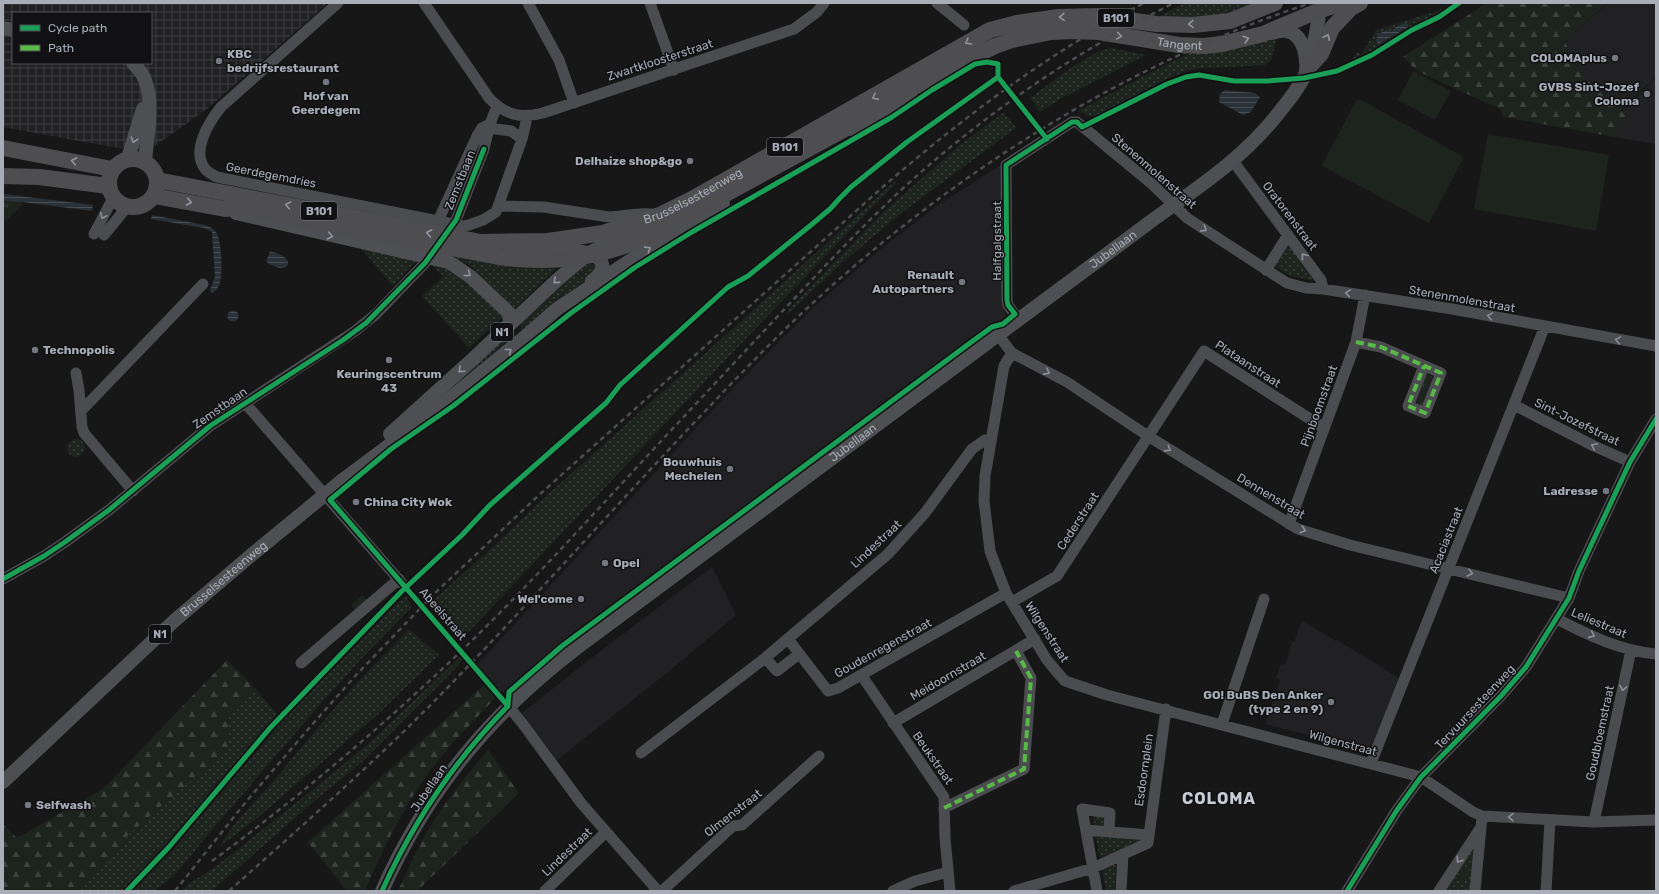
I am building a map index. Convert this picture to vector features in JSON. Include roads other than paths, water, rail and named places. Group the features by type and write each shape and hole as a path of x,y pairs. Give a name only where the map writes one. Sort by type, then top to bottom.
{"highway":[{"name":"Tangent","path":"1007,33 1044,19 1091,16 1157,24 1200,24 1235,20 1275,3"},
{"name":"Tangent","path":"1007,33 1073,31 1099,32 1179,45 1204,46 1233,43 1263,34 1320,7 1342,3"},
{"path":"1303,76 1321,54 1332,28 1351,8 1360,3"},
{"name":"Brusselsesteenweg","path":"653,214 701,194 990,30 1007,33"},
{"name":"Brusselsesteenweg","path":"961,64 995,46 1007,33"},
{"name":"B101","path":"155,188 479,248 536,260 567,259 598,254 645,238 942,72 961,64"},
{"path":"3,148 112,169"},
{"path":"128,158 135,158 145,161 153,169 155,188 143,205 138,207 128,207 122,205 110,192 108,180 112,169 128,158"},
{"path":"3,176 39,177 110,192"},
{"name":"B101","path":"155,188 225,209 235,208 258,211 479,248 585,237 603,233 653,214"}],"main road":[{"name":"Jubellaan","path":"382,891 406,843 435,794 469,748 508,706 540,678 568,655 1174,205 1199,188 1233,161 1271,123 1303,76 1318,24 1320,7"},
{"path":"1263,34 1283,31 1294,34 1302,43 1306,52 1303,76"},
{"path":"133,64 145,79 150,104 145,161"},
{"name":"Brusselsesteenweg","path":"3,782 174,621 419,416 525,337 557,309 627,263 719,206 854,131 945,76 961,64"},
{"path":"128,158 148,96"},
{"name":"B101","path":"225,209 254,218 448,262 471,277 504,308 510,317 507,327"},
{"name":"Brusselsesteenweg","path":"419,416 507,327 542,294 590,253 616,240 653,214"},
{"path":"616,240 610,248 611,256 618,262 627,263"},
{"path":"479,248 505,247 537,250 572,250 590,253 600,259 602,264 601,272 595,279 574,294 557,309"}],"street":[{"name":"Geerdegemdries","path":"338,3 221,107 209,124 202,144 200,155 202,163 207,171 216,177 463,226 474,224 496,212 522,139 526,116"},
{"path":"424,3 477,81 500,108"},
{"path":"528,3 559,60 574,103"},
{"path":"650,3 674,70"},
{"name":"Zwartkloosterstraat","path":"500,108 512,114 526,116 543,113 574,103 794,29 817,12 824,3"},
{"path":"937,3 964,25"},
{"name":"Zemstbaan","path":"456,220 500,108"},
{"name":"Stenenmolenstraat","path":"1006,165 1072,122 1076,122 1152,184 1187,218 1287,283 1306,288 1365,295 1656,346"},
{"path":"438,221 482,128 493,126 511,131 522,139"},
{"name":"Oratorenstraat","path":"1233,161 1321,280 1323,289"},
{"name":"Halfgalgstraat","path":"1006,165 1007,300 1008,305 1019,320"},
{"path":"110,192 99,235 128,207"},
{"path":"499,206 544,207 609,217 653,214"},
{"path":"1266,270 1288,235"},
{"name":"Zemstbaan","path":"3,578 38,560 65,542 133,491 197,436 355,332 425,263"},
{"path":"82,411 203,284"},
{"name":"Pijnboomstraat","path":"1289,524 1356,342 1365,295"},
{"name":"Acaciastraat","path":"1371,763 1545,326"},
{"path":"999,336 1012,353"},
{"path":"1356,342 1381,347 1424,366"},
{"name":"Plataanstraat","path":"1148,436 1204,351 1324,428"},
{"name":"Dennenstraat","path":"1012,353 1067,382 1148,436 1289,524 1298,528 1350,545 1569,598"},
{"name":"Wilgenstraat","path":"1012,353 1004,366 985,476 984,501 990,551 1009,597 1047,660 1065,681 1106,695 1166,709 1421,777 1472,812 1482,816"},
{"path":"76,373 84,433 133,491"},
{"path":"245,403 403,583 301,663"},
{"name":"Sint-Jozefstraat","path":"1514,405 1594,446 1630,462"},
{"name":"Tervuursesteenweg","path":"1347,891 1397,810 1421,777 1514,682 1526,667 1569,598 1579,571 1630,462 1656,420"},
{"name":"Cederstraat","path":"1009,597 1057,576 1148,436"},
{"name":"Lindestraat","path":"641,754 766,658 888,554 925,513 972,449 985,440 991,442"},
{"name":"Goudenregenstraat","path":"788,639 828,690 838,688 862,676 1009,597"},
{"path":"1222,724 1264,599"},
{"name":"Leliestraat","path":"1557,619 1615,646 1656,654"},
{"name":"Meidoornstraat","path":"893,723 1035,639"},
{"name":"Goudbloemstraat","path":"1594,822 1631,650"},
{"path":"944,808 1024,769 1031,678 1016,651"},
{"path":"766,658 777,671 799,654"},
{"name":"Beukstraat","path":"862,676 944,797 950,891"},
{"path":"508,706 581,803 658,891"},
{"name":"Esdoornplein","path":"1148,835 1166,709"},
{"name":"Olmenstraat","path":"662,891 733,826 742,825 819,756"},
{"path":"1097,891 1082,809 1110,813 1109,831"},
{"path":"1475,891 1482,816 1594,822 1656,820"},
{"path":"1546,891 1550,820"},
{"path":"1014,891 1093,868 1148,843 1148,835 1086,830"},
{"path":"1439,891 1480,830"},
{"name":"Lindestraat","path":"546,891 606,832"},
{"path":"1122,891 1123,854"},
{"path":"893,891 915,881 948,872"}],"railway":[{"path":"175,891 245,803 358,673 434,594 539,495 915,159 1009,86 1109,22 1144,3"},
{"path":"212,861 307,788 397,710 483,630 587,522 827,264 916,176 963,137 1020,94 1080,55 1142,19 1174,3"},
{"path":"229,891 343,789 399,736 483,651 660,459 751,363 815,301 869,254 926,208 985,166 1047,126 1111,89 1176,56 1243,27 1311,3"}],"place":[{"name":"COLOMAplus","path":"1615,58"},
{"name":"KBC bedrijfsrestaurant","path":"219,61"},
{"name":"Hof van Geerdegem","path":"326,82"},
{"name":"GVBS Sint-Jozef Coloma","path":"1647,94"},
{"name":"Delhaize shop&go","path":"690,161"},
{"name":"Renault Autopartners","path":"962,282"},
{"name":"Technopolis","path":"35,350"},
{"name":"Keuringscentrum 43","path":"389,360"},
{"name":"Bouwhuis Mechelen","path":"730,469"},
{"name":"Ladresse","path":"1606,491"},
{"name":"China City Wok","path":"356,502"},
{"name":"Opel","path":"605,563"},
{"name":"Wel'come","path":"581,599"},
{"name":"GO! BuBS Den Anker (type 2 en 9)","path":"1331,702"},
{"name":"Selfwash","path":"28,805"}],"district":[{"name":"COLOMA","path":"1219,798"}]}
